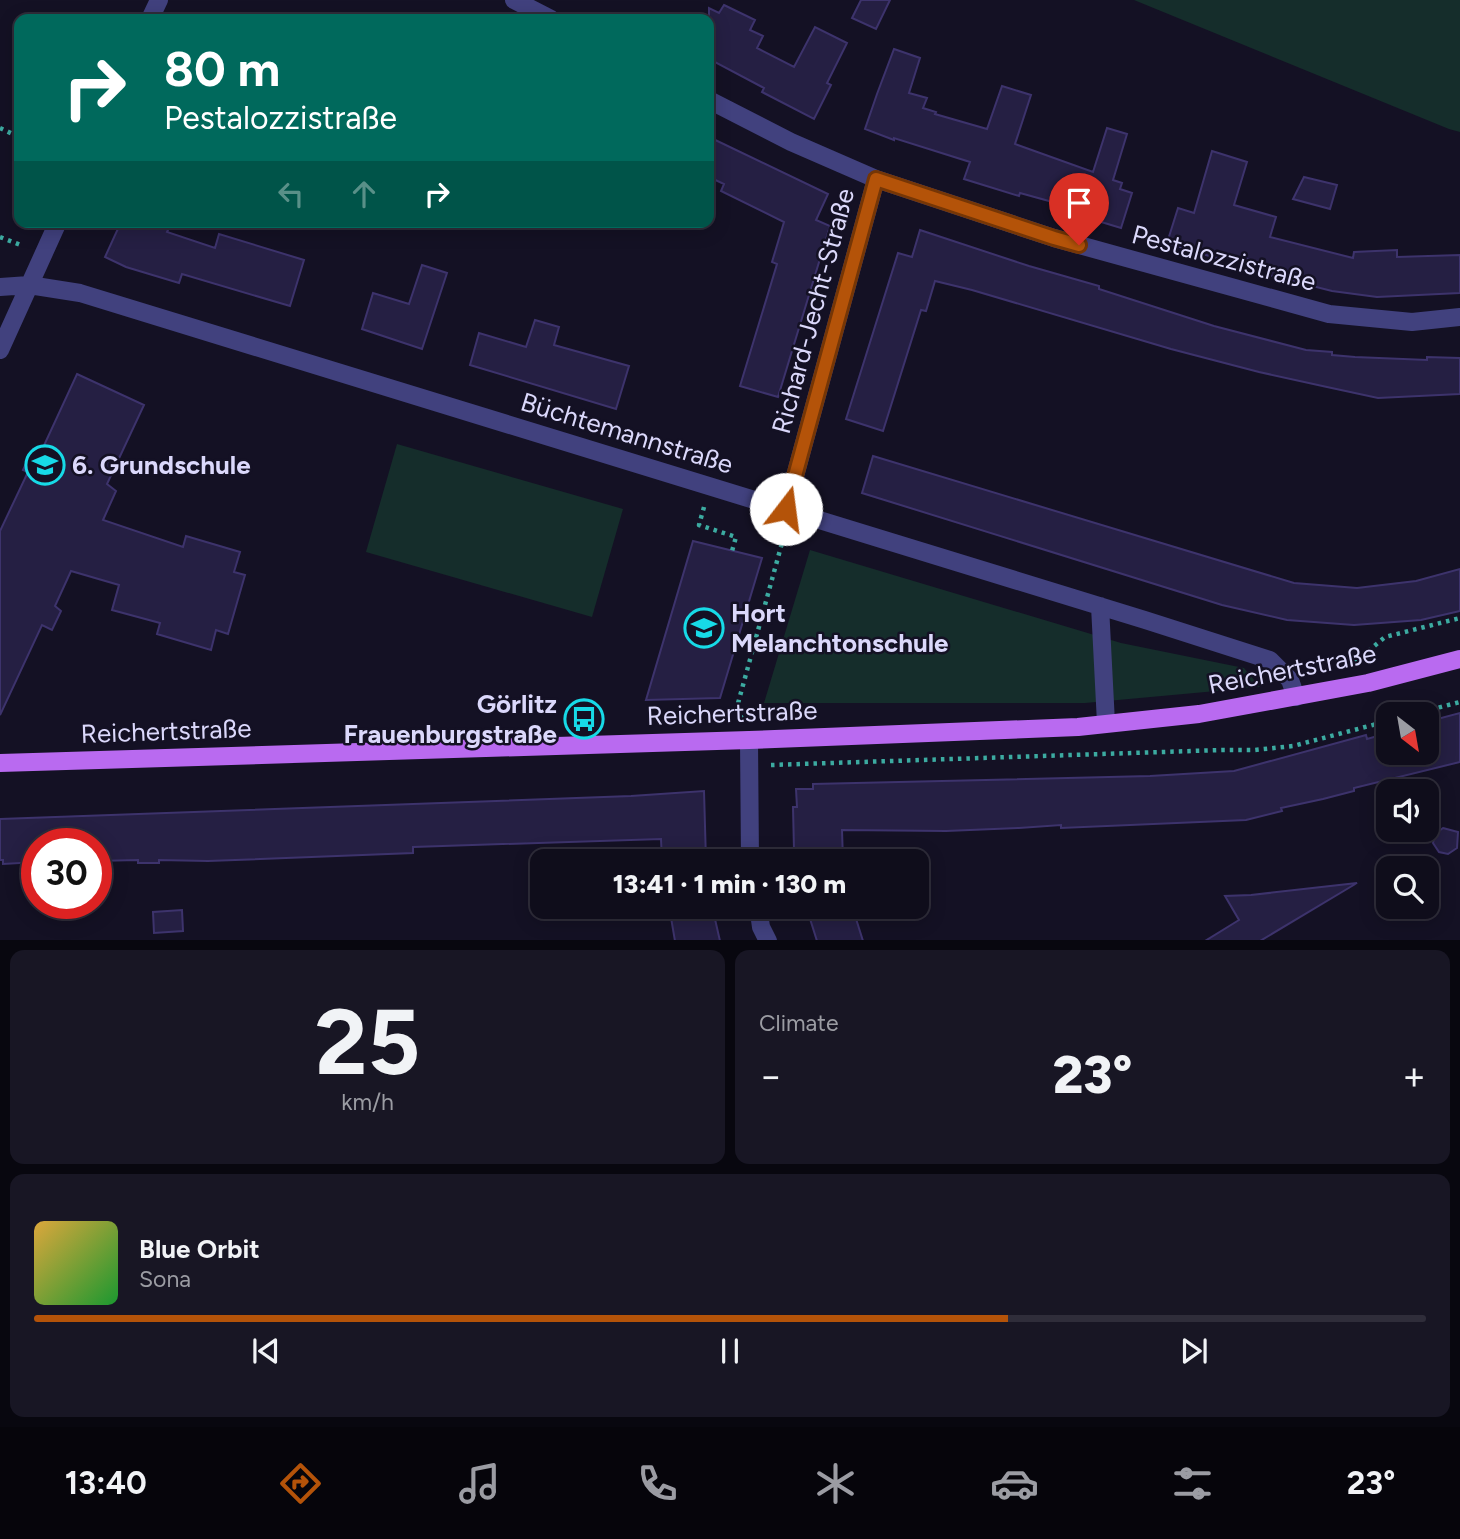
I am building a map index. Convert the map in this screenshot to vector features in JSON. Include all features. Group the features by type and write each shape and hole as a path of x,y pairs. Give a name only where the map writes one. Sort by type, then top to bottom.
{"main road":[{"name":"Reichertstraße","path":"0,763 1078,727 1199,714 1368,683 1460,659"}],"street":[{"path":"514,0 541,14"},
{"name":"Pestalozzistraße","path":"714,103 791,142 876,179 1054,238 1329,314 1412,322 1460,317"},
{"name":"Richard-Jecht-Straße","path":"786,509 876,179"},
{"path":"0,350 55,228"},
{"name":"Büchtemannstraße","path":"0,287 29,285 80,293 1100,606 1270,660 1290,680 1296,696"},
{"path":"1100,606 1106,723"},
{"path":"749,740 750,849"},
{"path":"760,919 768,940"}],"path":[{"path":"712,486 699,525 736,537 732,551"},
{"path":"749,740 737,707 785,537 786,509"},
{"path":"1350,665 1385,637 1460,618"},
{"path":"1439,707 1460,702"},
{"path":"749,766 1255,750 1293,746 1376,724"}],"green space":[{"path":"1134,0 1460,0 1460,132 1449,129"},
{"path":"397,444 623,509 592,617 366,552"},
{"path":"810,550 1121,643 1244,668 1260,687 1085,703 764,703"}],"building":[{"path":"861,0 890,0 876,29 852,18"},
{"path":"724,5 755,20 750,30 763,36 757,48 794,67 815,27 847,43 827,83 831,85 814,119 762,92 764,88 714,62 714,14 709,14 709,8 719,13"},
{"path":"894,49 920,58 909,93 927,98 923,108 936,112 935,114 987,129 1002,86 1031,95 1015,144 1093,172 1107,128 1127,134 1113,180 1122,183 1120,189 1132,193 1121,228 1065,211 1067,206 1020,193 1019,196 964,179 970,162 865,129"},
{"path":"714,139 828,194 816,220 830,226 778,397 740,386 777,264 772,262 784,222 721,191 724,184 714,179"},
{"path":"1212,151 1247,162 1234,205 1276,217 1270,237 1353,258 1354,252 1397,250 1397,257 1460,255 1460,293 1377,297 1332,291 1269,275 1271,265 1225,253 1222,260 1167,243 1178,208 1194,213"},
{"path":"1304,177 1337,185 1330,209 1293,199"},
{"path":"118,228 169,228 167,232 215,248 219,234 304,260 290,306 182,274 179,283 126,267 105,257"},
{"path":"920,230 1099,286 1099,289 1214,326 1306,350 1355,357 1427,360 1427,357 1460,358 1460,394 1378,398 1259,372 1171,349 935,281 926,311 921,310 883,431 846,419 898,253 912,257"},
{"path":"422,265 447,273 422,349 362,329 373,293 409,304"},
{"path":"535,320 559,327 554,345 629,366 616,409 470,365 479,333 526,347"},
{"path":"77,374 144,405 107,484 116,491 103,520 183,547 186,536 240,552 234,572 245,575 228,634 216,630 211,650 157,634 160,623 112,610 119,585 71,571 55,606 61,611 52,630 42,625 0,715 0,531 28,472 23,470 33,449 41,452"},
{"path":"873,456 1294,583 1357,588 1416,581 1460,569 1460,611 1421,620 1354,625 1287,620 1222,605 862,493"},
{"name":"Hort Melanchtonschule","path":"693,541 762,558 720,698 646,700"},
{"path":"1460,713 1460,762 1391,779 1376,779 1376,783 1354,788 1354,791 1281,808 1282,811 1246,820 946,831 842,830 843,849 794,849 793,807 797,807 796,789 813,789 813,784 1150,776 1234,771 1366,735 1367,739 1376,736 1376,765 1439,765 1439,719"},
{"path":"704,791 706,849 661,849 661,839 413,847 413,853 208,861 159,860 159,863 138,863 138,860 112,861 112,828 21,828 21,863 3,864 3,860 0,860 0,819"},
{"path":"1443,828 1458,832 1457,848 1448,854 1439,852 1433,843 1439,842 1439,831"},
{"path":"1357,883 1262,940 1207,940 1239,920 1225,896"},
{"path":"182,910 183,931 154,933 153,912"},
{"path":"671,919 715,919 720,940 675,940"},
{"path":"810,919 856,919 863,940 817,940"}],"place":[{"name":"6. Grundschule","path":"45,465"},
{"name":"Hort Melanchtonschule","path":"704,628"},
{"name":"Görlitz Frauenburgstraße","path":"584,719"}],"route":[{"path":"786,509 876,179 1079,245"}]}
